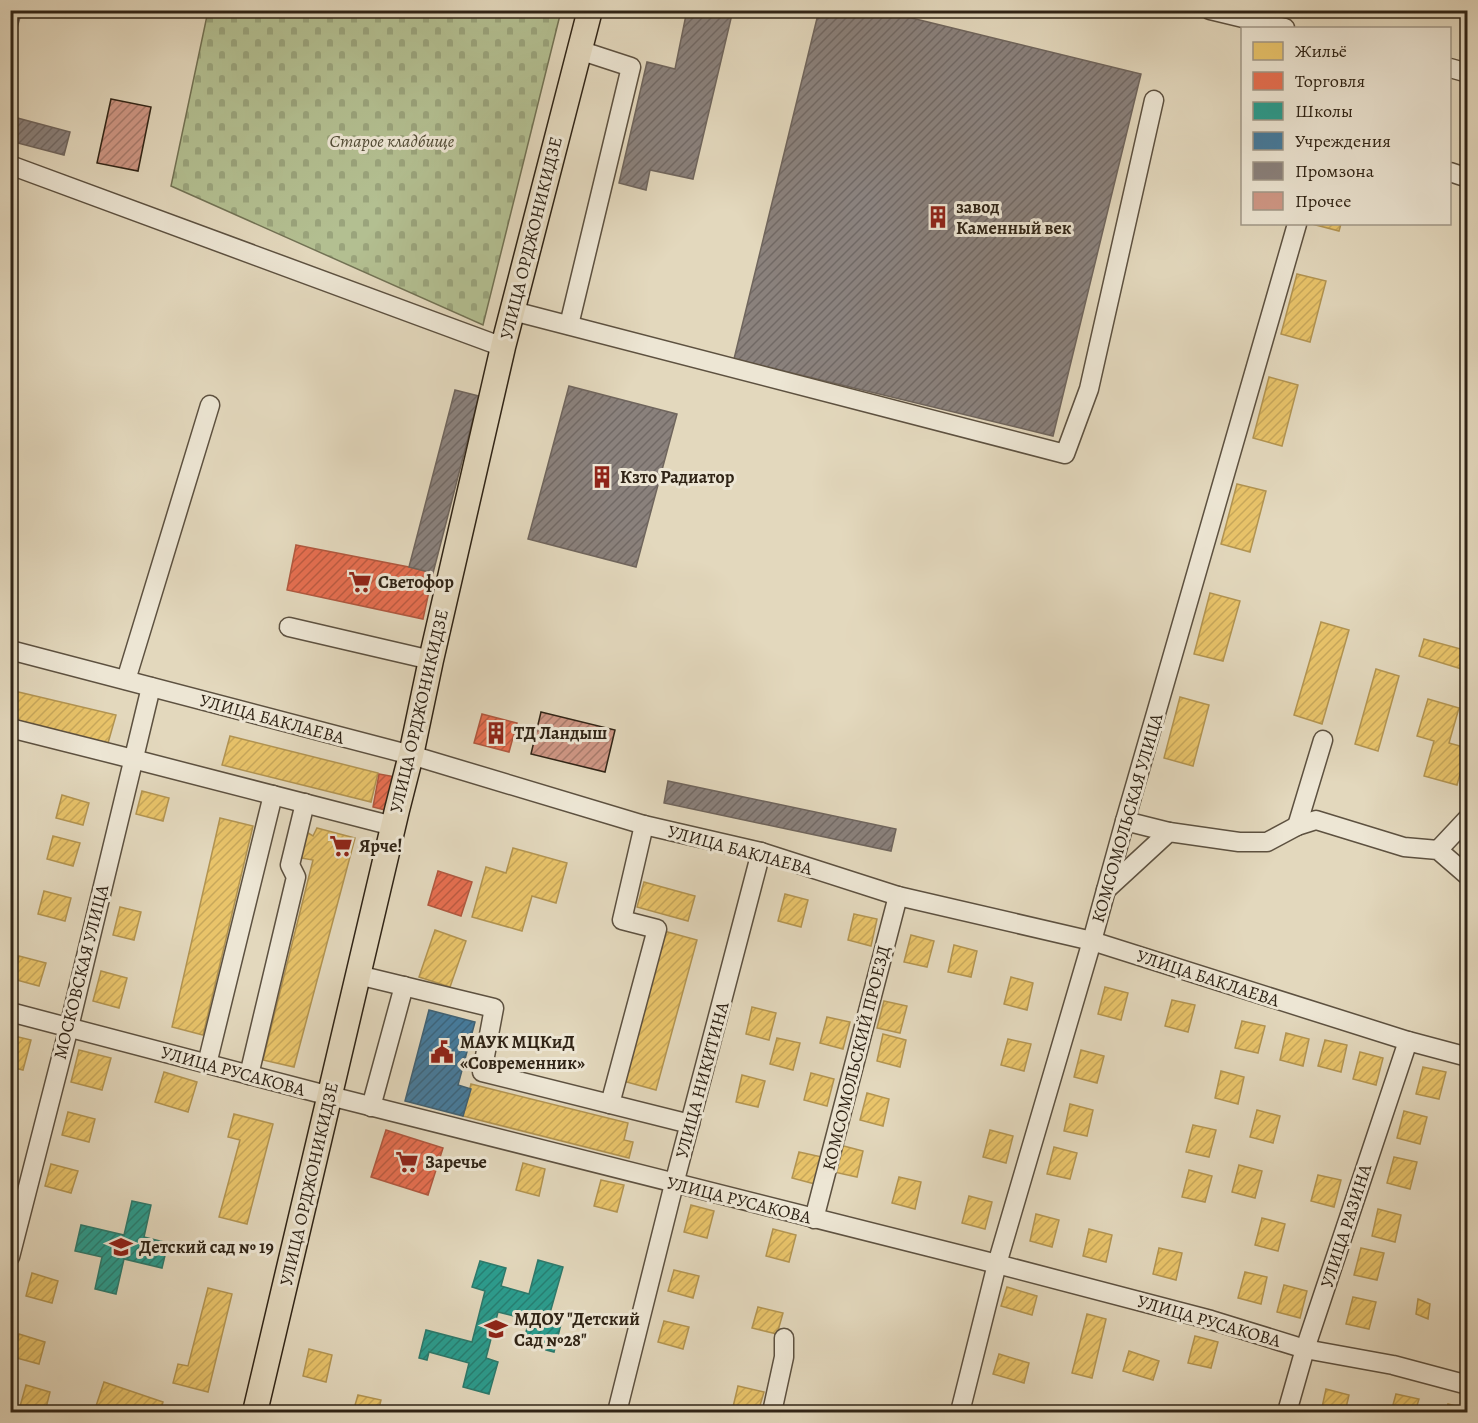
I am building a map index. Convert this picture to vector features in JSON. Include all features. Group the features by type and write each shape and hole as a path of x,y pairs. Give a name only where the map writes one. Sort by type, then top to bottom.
{"main road":[{"name":"УЛИЦА ОРДЖОНИКИДЗЕ","path":"255,1413 411,755 503,347 590,10"}],"street":[{"path":"1210,10 1281,27"},
{"path":"569,325 631,67 579,50"},
{"path":"1451,69 1467,73"},
{"path":"513,311 1065,454 1089,389 1154,100"},
{"path":"10,165 503,347"},
{"path":"1451,173 1467,178"},
{"name":"КОМСОМОЛЬСКАЯ УЛИЦА","path":"960,1413 997,1264 1092,942 1296,225"},
{"path":"126,680 210,405"},
{"path":"289,627 431,660"},
{"name":"УЛИЦА БАКЛАЕВА","path":"10,650 411,755 644,825 761,852 898,896 1092,942 1407,1041 1467,1057"},
{"name":"МОСКОВСКАЯ УЛИЦА","path":"10,1257 69,1027 151,687"},
{"path":"10,728 393,826"},
{"path":"1297,826 1323,740"},
{"path":"207,1064 273,795"},
{"path":"249,1075 296,877 290,865 305,803"},
{"path":"1438,850 1467,818"},
{"path":"1125,821 1169,832 1239,842 1267,842 1297,826 1316,820 1404,847 1438,850 1467,876"},
{"path":"610,1104 657,929 622,920 644,825"},
{"path":"1106,890 1169,832"},
{"name":"УЛИЦА НИКИТИНА","path":"617,1413 761,852"},
{"name":"КОМСОМОЛЬСКИЙ ПРОЕЗД","path":"814,1219 898,896"},
{"path":"358,975 494,1008 482,1072 690,1124"},
{"path":"371,1107 404,986"},
{"name":"УЛИЦА РУСАКОВА","path":"10,1012 371,1107 997,1264 1211,1320 1305,1349 1393,1365 1467,1385"},
{"name":"УЛИЦА РАЗИНА","path":"1287,1413 1305,1349 1407,1041"},
{"path":"772,1413 784,1357 784,1338"}],"green space":[{"name":"Старое кладбище","path":"208,11 561,11 483,325 171,186"}],"building: Жильё":[{"path":"1316,225 1341,225 1339,231"},
{"path":"1297,274 1326,281 1310,342 1281,334"},
{"path":"1269,377 1298,385 1282,446 1253,438"},
{"path":"1237,484 1266,491 1250,552 1221,544"},
{"path":"1210,593 1240,601 1223,661 1194,654"},
{"path":"1321,622 1349,630 1322,724 1294,715"},
{"path":"1424,639 1468,651 1468,671 1419,656"},
{"path":"1376,669 1399,676 1378,751 1355,744"},
{"path":"10,690 116,715 108,743 10,720"},
{"path":"1180,697 1209,705 1193,766 1164,758"},
{"path":"1428,699 1459,708 1449,743 1467,748 1457,785 1424,776 1434,741 1417,736"},
{"path":"230,736 378,773 371,802 222,765"},
{"path":"142,791 169,798 163,821 136,814"},
{"path":"62,795 89,803 83,825 56,818"},
{"path":"220,818 253,826 203,1035 172,1027"},
{"path":"317,828 355,838 294,1067 263,1060 313,860 301,858 305,831 313,836"},
{"path":"53,836 80,843 73,866 47,859"},
{"path":"513,848 567,863 556,903 532,896 522,931 472,917 486,867 506,873"},
{"path":"644,882 695,896 688,921 637,907"},
{"path":"44,891 71,898 65,921 38,914"},
{"path":"785,894 808,900 801,927 778,921"},
{"path":"120,907 141,912 134,940 113,935"},
{"path":"854,914 877,919 871,946 848,940"},
{"path":"435,930 466,941 450,987 419,977"},
{"path":"664,931 697,940 656,1090 623,1081"},
{"path":"911,935 934,941 927,967 904,962"},
{"path":"954,945 977,951 971,977 948,972"},
{"path":"19,956 46,963 39,986 13,979"},
{"path":"101,971 127,978 119,1008 93,1001"},
{"path":"1011,977 1033,983 1027,1010 1004,1004"},
{"path":"1105,987 1128,993 1121,1020 1098,1014"},
{"path":"1172,1000 1195,1005 1188,1032 1165,1026"},
{"path":"884,1001 907,1006 900,1033 877,1028"},
{"path":"752,1007 776,1013 769,1040 746,1034"},
{"path":"827,1017 850,1022 843,1049 820,1043"},
{"path":"1242,1021 1265,1026 1258,1053 1235,1048"},
{"path":"1286,1033 1309,1039 1303,1066 1280,1060"},
{"path":"883,1034 906,1040 900,1067 877,1061"},
{"path":"10,1035 31,1040 23,1070 10,1067"},
{"path":"777,1038 800,1043 793,1070 770,1064"},
{"path":"1008,1039 1031,1044 1024,1071 1001,1065"},
{"path":"1325,1040 1347,1045 1341,1072 1318,1066"},
{"path":"79,1050 111,1058 102,1090 71,1082"},
{"path":"1081,1050 1104,1056 1097,1083 1074,1077"},
{"path":"1360,1052 1383,1058 1376,1085 1353,1079"},
{"path":"1423,1067 1446,1072 1439,1099 1416,1094"},
{"path":"1221,1071 1244,1077 1238,1104 1215,1098"},
{"path":"164,1072 197,1082 188,1112 155,1102"},
{"path":"811,1073 834,1079 827,1106 804,1100"},
{"path":"742,1075 765,1081 758,1107 736,1102"},
{"path":"471,1084 628,1123 624,1140 633,1142 629,1158 463,1116"},
{"path":"867,1093 889,1099 883,1126 860,1120"},
{"path":"1070,1104 1093,1110 1087,1136 1064,1131"},
{"path":"1257,1110 1280,1116 1273,1143 1250,1137"},
{"path":"1404,1111 1427,1117 1420,1144 1397,1138"},
{"path":"68,1112 95,1119 89,1142 62,1135"},
{"path":"234,1114 273,1124 247,1224 219,1217 240,1140 228,1137"},
{"path":"1193,1125 1216,1130 1209,1157 1186,1152"},
{"path":"990,1130 1013,1136 1006,1163 983,1157"},
{"path":"840,1145 863,1151 857,1177 834,1172"},
{"path":"1054,1147 1077,1153 1070,1179 1047,1174"},
{"path":"799,1152 822,1157 815,1184 792,1178"},
{"path":"1394,1157 1417,1162 1410,1189 1387,1183"},
{"path":"523,1163 545,1169 539,1196 516,1190"},
{"path":"51,1164 78,1171 71,1193 45,1186"},
{"path":"1239,1165 1262,1171 1255,1198 1232,1192"},
{"path":"1189,1170 1212,1176 1205,1202 1182,1197"},
{"path":"1318,1175 1341,1180 1334,1207 1311,1201"},
{"path":"899,1177 921,1182 915,1209 892,1203"},
{"path":"601,1180 624,1185 617,1212 594,1206"},
{"path":"969,1196 992,1202 985,1229 962,1223"},
{"path":"691,1205 714,1211 707,1238 684,1232"},
{"path":"1378,1209 1401,1215 1395,1242 1372,1236"},
{"path":"1036,1214 1059,1220 1052,1247 1030,1241"},
{"path":"1262,1218 1285,1224 1278,1251 1255,1245"},
{"path":"773,1229 796,1235 789,1262 766,1256"},
{"path":"1089,1229 1112,1235 1106,1262 1083,1256"},
{"path":"1159,1248 1182,1253 1176,1280 1153,1274"},
{"path":"1361,1248 1384,1253 1377,1280 1354,1275"},
{"path":"674,1270 699,1276 693,1298 668,1291"},
{"path":"1245,1272 1267,1277 1261,1304 1238,1298"},
{"path":"32,1273 58,1281 52,1303 26,1296"},
{"path":"1284,1285 1307,1291 1300,1318 1277,1312"},
{"path":"1007,1287 1037,1296 1032,1315 1001,1306"},
{"path":"208,1288 232,1294 208,1392 173,1383 178,1364 188,1366"},
{"path":"1353,1297 1376,1302 1369,1329 1346,1324"},
{"path":"1418,1299 1430,1304 1428,1319 1416,1314"},
{"path":"758,1307 783,1313 777,1334 752,1328"},
{"path":"1087,1314 1106,1319 1092,1378 1072,1373"},
{"path":"664,1321 689,1327 683,1349 658,1342"},
{"path":"19,1334 45,1342 39,1364 13,1357"},
{"path":"1195,1336 1218,1342 1211,1368 1188,1363"},
{"path":"309,1349 332,1355 326,1382 303,1376"},
{"path":"1129,1351 1159,1361 1153,1380 1123,1371"},
{"path":"999,1354 1029,1363 1024,1383 993,1374"},
{"path":"104,1382 163,1402 160,1412 94,1412"},
{"path":"26,1385 50,1392 45,1412 19,1410"},
{"path":"738,1386 764,1392 758,1412 733,1407"},
{"path":"1326,1389 1349,1395 1345,1412 1321,1412"},
{"path":"1396,1394 1419,1399 1415,1412 1391,1412"},
{"path":"358,1395 381,1400 378,1412 353,1412"},
{"path":"1448,1404 1468,1409 1468,1412 1446,1412"}],"building: Торговля":[{"name":"Светофор","path":"296,545 433,573 423,619 287,590"},
{"name":"ТД Ландыш","path":"482,714 517,723 509,752 474,743"},
{"path":"379,774 396,777 389,811 373,807"},
{"path":"438,871 472,882 461,916 428,905"},
{"name":"Заречье","path":"386,1130 443,1148 428,1195 371,1177"}],"building: Школы":[{"name":"Детский сад № 19","path":"132,1201 151,1205 144,1237 168,1243 162,1268 124,1259 116,1294 95,1289 102,1257 75,1251 81,1225 124,1235"},
{"path":"538,1260 563,1267 550,1313 563,1316 554,1352 523,1344 529,1320 498,1312 486,1358 498,1362 489,1394 463,1387 469,1363 429,1352 427,1360 419,1358 426,1330 472,1342 485,1291 472,1287 480,1261 506,1268 501,1286 529,1294"}],"building: Учреждения":[{"name":"МАУК МЦКиД «Современник»","path":"429,1010 475,1022 458,1085 471,1089 463,1116 405,1101"}],"building: Промзона":[{"path":"10,10 22,10 10,53"},
{"path":"687,10 733,10 693,179 650,170 646,190 619,183 647,62 675,69"},
{"name":"завод Каменный век","path":"819,10 879,10 1141,74 1053,436 734,359"},
{"path":"10,116 70,132 64,155 10,141"},
{"name":"Кзто Радиатор","path":"569,386 677,414 636,567 528,539"},
{"path":"455,390 479,396 433,573 409,567"},
{"path":"668,781 896,829 891,851 664,803"}],"building: Прочее":[{"path":"111,99 151,107 138,171 97,163"},
{"path":"541,712 615,730 605,772 531,754"}],"place":[{"name":"завод Каменный век","path":"938,217"},
{"name":"Кзто Радиатор","path":"602,477"},
{"name":"Светофор","path":"360,582"},
{"name":"ТД Ландыш","path":"496,733"},
{"name":"Ярче!","path":"341,846"},
{"name":"МАУК МЦКиД «Современник»","path":"442,1052"},
{"name":"Заречье","path":"407,1162"},
{"name":"Детский сад № 19","path":"121,1247"},
{"name":"МДОУ \"Детский Сад №28\"","path":"496,1329"}]}
